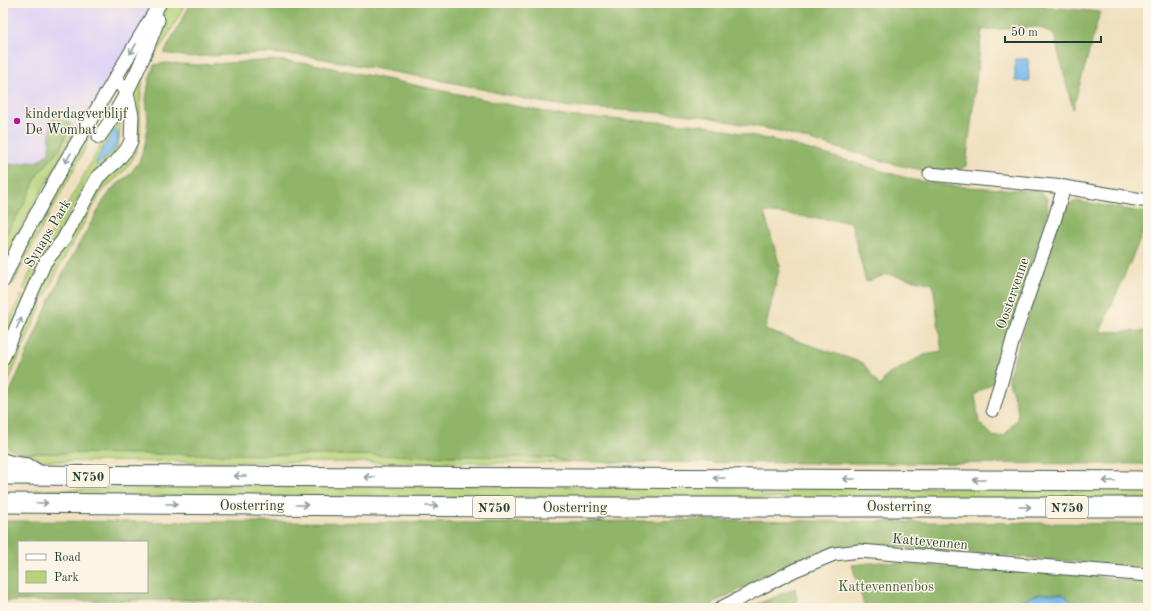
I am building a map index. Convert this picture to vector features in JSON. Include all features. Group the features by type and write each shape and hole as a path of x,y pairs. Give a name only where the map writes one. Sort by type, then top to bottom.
{"highway":[{"name":"Oosterring","path":"3,475 1148,481"},
{"name":"Oosterring","path":"3,503 506,507 1148,507"}],"street":[{"path":"122,155 125,132 121,117 117,109 104,98 160,3"},
{"path":"99,137 127,93 154,29 163,3"},
{"name":"Synaps Park","path":"3,358 45,262 63,240 98,177 116,162 127,149 130,141 132,122 131,109 127,93 115,78"},
{"name":"Synaps Park","path":"3,281 20,243 104,98"},
{"path":"930,174 1064,187 1148,201"},
{"name":"Oostervenne","path":"993,410 1014,336 1055,218 1064,187"},
{"name":"Oosterring","path":"3,460 28,465 47,475"},
{"name":"Kattevennen","path":"721,608 795,570 834,554 860,551 1148,575"}],"shaded area":[{"path":"3,3 153,3 134,38 74,133 12,244 3,264"}],"green space":[{"path":"169,3 185,3 172,28 147,66 142,66"},
{"path":"191,3 1035,3 1050,7 1100,12 1073,109 1054,35 1040,27 982,30 966,166 953,173 922,170 897,165 779,131 707,117 571,107 534,101 459,84 308,56 265,53 189,57 164,53"},
{"path":"274,60 313,64 564,116 704,125 786,143 914,180 951,186 1039,191 1047,198 1048,213 994,382 975,395 979,422 994,437 1004,436 1017,419 1018,410 1008,378 1063,208 1076,201 1148,213 1148,221 1100,332 1148,331 1148,464 568,462 554,458 465,456 18,453 3,443 3,408 48,304 65,269 104,200 113,188 129,175 139,162 145,145 148,119 146,99 149,81 154,65 165,63 197,65","holes":["764,212 851,222 866,282 887,274 933,284 942,352 924,355 886,376 880,387 863,363 765,330 780,266"]},
{"path":"140,72 143,75 140,104 140,135 137,149 132,160 124,171 102,191 58,269 46,296 43,297 35,293 48,265 102,182 126,160 132,97"},
{"path":"58,117 70,123 61,148 38,174 23,206 3,239 3,174 7,165 39,161 49,152 51,120"},
{"path":"116,118 120,129 118,146 113,156 93,173 83,188 40,266 28,291 23,289 33,266"},
{"path":"70,123 73,126 74,133 12,244 3,264 3,239 23,206 38,174 61,148"},
{"path":"87,134 89,135 86,147 13,284 7,282 14,266"},
{"path":"21,295 26,297 3,350 3,334"},
{"path":"32,300 42,304 3,394 3,367"},
{"path":"3,443 18,453 465,456 554,458 568,462 20,461 3,453"},
{"path":"128,485 1148,488 1148,499 36,496 35,490 99,490"},
{"path":"708,520 1148,524 1148,568 890,546 844,545 802,559 717,601 708,608 269,608 254,602 237,600 3,601 3,521 499,523"},
{"name":"Kattevennenbos","path":"880,562 1082,575 1148,583 1148,608 1079,608 1063,594 1039,594 1016,603 1012,608 865,608 852,565"},
{"path":"795,588 798,608 749,608"}],"water":[{"path":"1015,59 1028,59 1029,81 1015,81"},
{"path":"116,130 118,141 116,146 109,155 96,165 95,163 97,159 113,131"},
{"path":"1039,594 1063,594 1079,608 1012,608 1016,603"}],"place":[{"name":"kinderdagverblijf De Wombat","path":"17,121"}]}
